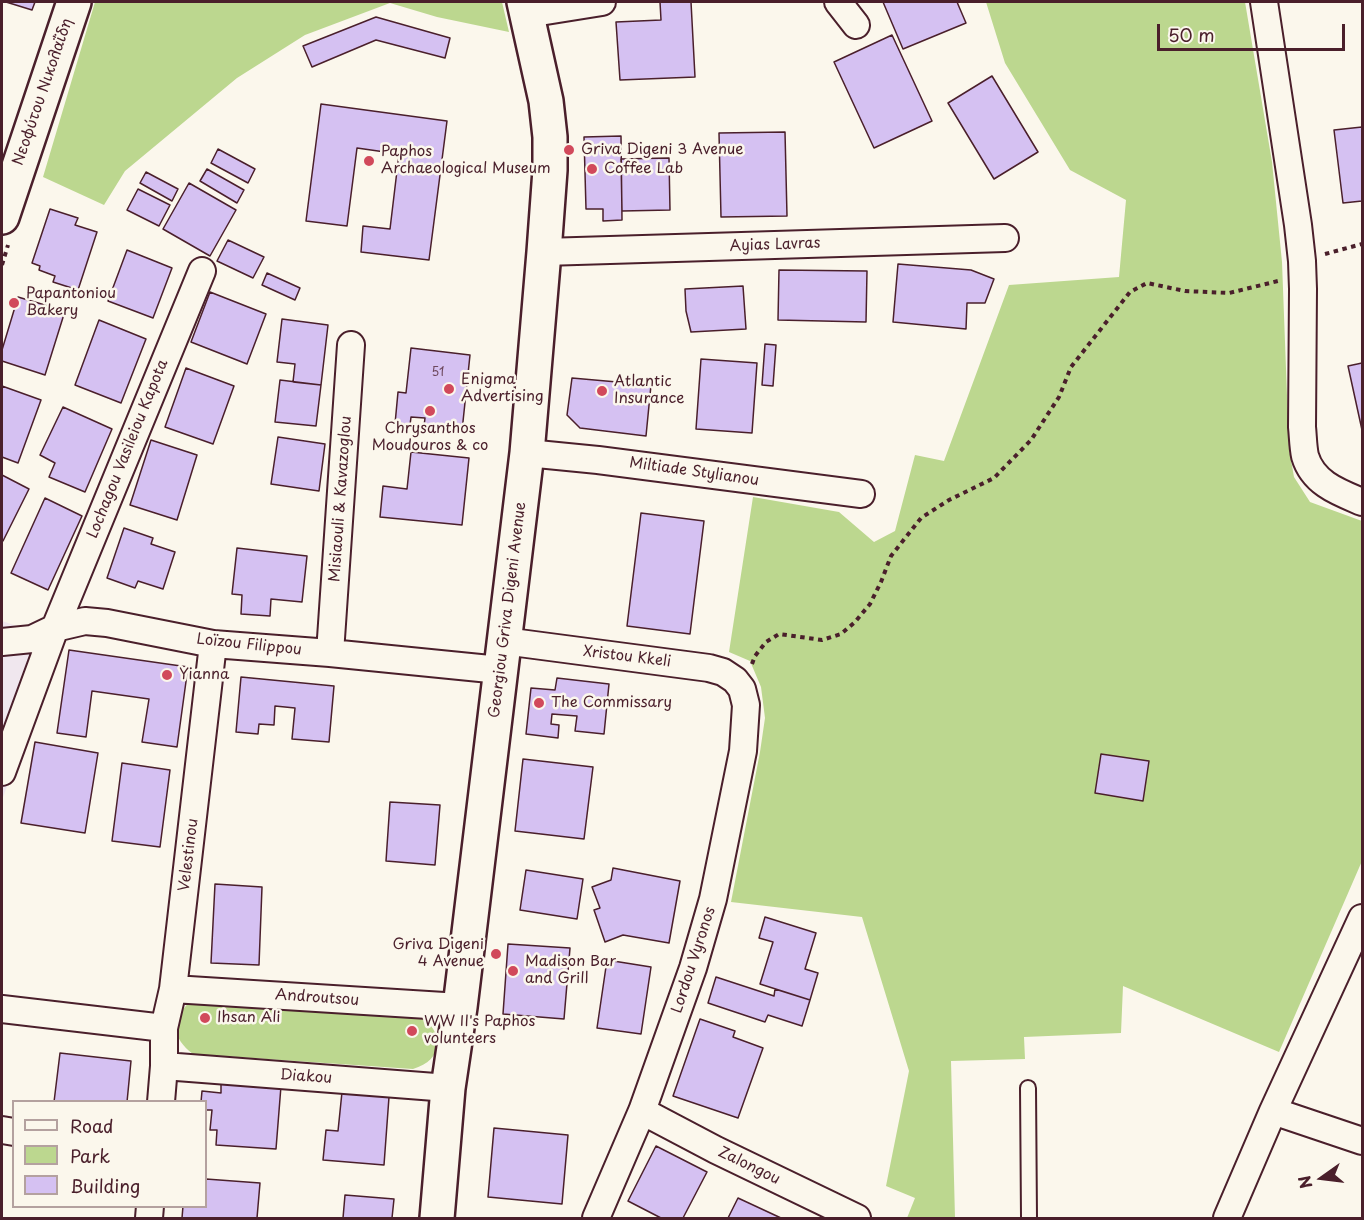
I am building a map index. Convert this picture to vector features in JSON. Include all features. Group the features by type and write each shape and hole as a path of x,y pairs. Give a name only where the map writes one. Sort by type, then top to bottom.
{"main road":[{"name":"Νεοφύτου Νικολαΐδη","path":"2,217 74,2"},
{"name":"Georgiou Griva Digeni Avenue","path":"436,1218 448,1088 460,1007 527,453 544,252 550,137 546,101 526,8"}],"street":[{"path":"526,8 602,2"},
{"path":"838,2 856,25"},
{"path":"1264,2 1298,225 1302,268 1302,427 1305,454 1311,469 1320,480 1336,492 1362,502"},
{"name":"Ayias Lavras","path":"544,252 1005,238"},
{"name":"Lochagou Vasileiou Kapota","path":"2,771 55,628 202,271"},
{"name":"Misiaouli & Kavazoglou","path":"330,653 351,345"},
{"name":"Miltiade Stylianou","path":"527,453 861,494"},
{"name":"Loïzou Filippou","path":"2,642 32,639 55,628 86,621 213,644 330,653 502,656"},
{"name":"Velestinou","path":"160,1100 164,1066 164,1028 173,989 213,644"},
{"name":"Xristou Kkeli","path":"502,656 709,668 723,672 735,680 742,690"},
{"name":"Lordou Vyronos","path":"596,1218 642,1111 693,968 713,899 743,751 746,705 742,690"},
{"path":"1227,1218 1273,1111 1362,918"},
{"name":"Androutsou","path":"173,989 460,1007"},
{"path":"2,1009 164,1028"},
{"name":"Diakou","path":"164,1066 448,1088"},
{"name":"Zalongou","path":"642,1111 716,1150 857,1218"},
{"path":"1273,1111 1362,1141"}],"lane":[{"path":"1028,1088 1029,1218"}],"path":[{"path":"742,690 755,656 766,642 779,634 822,640 841,634 855,622 881,582 891,556 921,518 949,500 994,478 1031,440 1059,397 1071,367 1130,292 1147,284 1185,291 1229,293 1362,244"}],"shaded area":[{"path":"2,621 62,641 2,800"}],"green space":[{"path":"95,2 502,2 509,32 437,17 390,3 305,35 237,78 125,171 104,205 43,177"},
{"path":"986,2 1245,2 1272,162 1282,262 1289,449 1294,477 1310,502 1362,521 1362,861 1279,1052 1123,986 1121,1033 1024,1037 1025,1059 951,1061 955,1218 907,1218 915,1198 886,1186 909,1071 862,917 731,902 765,718 761,687 750,661 729,652 753,497 839,512 874,542 895,531 915,455 944,461 1009,285 1119,277 1126,200 1070,170 1005,63"},
{"path":"190,1002 419,1015 433,1029 437,1037 437,1045 431,1059 413,1069 193,1054 181,1042 176,1029 179,1015"}],"building":[{"path":"6,2 35,2 32,10"},
{"path":"660,2 691,2 695,77 620,80 616,22 661,20"},
{"path":"883,2 957,2 966,23 903,49"},
{"path":"376,17 450,38 445,58 376,40 312,67 303,46"},
{"path":"892,35 932,121 874,148 834,62"},
{"path":"992,76 1038,152 994,179 948,103"},
{"path":"321,104 447,121 429,260 361,252 363,226 390,229 399,154 357,148 347,226 306,221"},
{"path":"1362,127 1362,201 1343,203 1334,130"},
{"path":"785,132 787,216 721,217 719,133"},
{"path":"621,136 622,220 603,221 603,209 586,209 584,137"},
{"path":"218,149 255,169 248,183 211,163"},
{"path":"669,158 670,210 622,211 621,159"},
{"path":"207,169 244,190 237,203 200,181"},
{"path":"146,172 178,189 172,201 140,183"},
{"path":"189,183 236,210 210,256 163,229"},
{"path":"138,189 170,205 159,226 127,210"},
{"path":"50,209 78,218 75,225 97,232 78,290 53,282 55,276 39,270 40,266 32,263"},
{"path":"228,240 264,257 253,278 217,261"},
{"path":"127,250 172,268 153,318 108,301"},
{"path":"898,264 971,270 994,279 985,303 967,303 966,329 893,322"},
{"path":"779,270 867,271 866,322 778,320"},
{"path":"267,273 300,288 295,300 262,285"},
{"path":"743,286 746,329 691,332 686,311 685,289"},
{"path":"210,292 266,314 247,364 191,342"},
{"path":"18,297 65,311 45,375 2,361 2,350"},
{"path":"282,319 328,325 321,385 293,382 295,364 277,362"},
{"path":"99,320 146,339 121,403 75,385"},
{"path":"765,344 776,345 773,386 762,385"},
{"path":"411,348 470,355 462,431 424,426 425,418 411,417 410,425 395,424 398,392 406,393"},
{"path":"701,359 757,363 752,433 696,429"},
{"path":"1362,363 1362,430 1348,366"},
{"path":"186,368 234,386 213,444 165,427"},
{"path":"572,378 651,385 646,436 580,428 567,415"},
{"path":"280,380 321,385 316,426 275,422"},
{"path":"2,386 41,400 18,463 2,457"},
{"path":"63,407 112,429 85,492 49,477 55,463 40,455"},
{"path":"278,437 325,444 319,491 271,484"},
{"path":"151,440 197,455 177,520 130,505"},
{"path":"411,452 469,458 462,525 380,517 383,486 407,489"},
{"path":"2,475 29,489 3,541 2,540"},
{"path":"45,498 82,516 48,590 11,573"},
{"path":"641,513 704,521 690,634 627,626"},
{"path":"124,528 153,538 151,544 175,552 163,589 138,581 135,588 107,578"},
{"path":"237,548 307,556 302,602 271,599 270,616 241,614 242,595 232,594"},
{"path":"69,650 188,667 177,747 142,742 149,699 92,691 86,737 57,733"},
{"path":"241,677 334,686 329,742 292,739 295,708 275,706 274,725 259,724 258,734 236,732"},
{"path":"557,678 609,684 604,734 575,731 577,716 552,714 551,724 559,725 558,738 526,734 531,688 555,690"},
{"path":"35,742 98,753 85,833 21,823"},
{"path":"1101,754 1149,761 1143,801 1095,793"},
{"path":"523,759 593,767 584,839 515,831"},
{"path":"122,763 170,770 160,847 112,841"},
{"path":"390,802 440,805 435,865 386,861"},
{"path":"613,868 680,881 669,943 623,935 605,942 594,910 600,908 592,887 611,880"},
{"path":"526,870 583,879 577,919 520,910"},
{"path":"215,884 262,887 259,965 211,963"},
{"path":"765,917 816,933 805,969 818,973 810,1000 760,984 773,942 759,938"},
{"path":"508,944 570,948 564,1019 503,1014"},
{"path":"607,960 651,967 641,1034 597,1028"},
{"path":"716,977 774,996 775,989 810,1000 802,1026 768,1015 765,1022 708,1003"},
{"path":"700,1019 735,1031 733,1037 763,1048 738,1118 673,1096"},
{"path":"60,1053 131,1061 127,1100 54,1100"},
{"path":"221,1081 281,1086 276,1149 216,1145 217,1130 210,1130 212,1110 207,1110 207,1100 201,1100 202,1091 221,1093"},
{"path":"342,1092 389,1097 384,1165 323,1160 326,1130 338,1131"},
{"path":"494,1128 568,1135 562,1204 488,1197"},
{"path":"656,1146 707,1172 683,1218 661,1218 628,1201"},
{"path":"207,1179 260,1183 257,1218 182,1218 183,1208 207,1208"},
{"path":"345,1195 394,1199 392,1218 343,1218"},
{"path":"738,1198 781,1218 728,1218"}],"place":[{"name":"Griva Digeni 3 Avenue","path":"569,150"},
{"name":"Paphos Archaeological Museum","path":"369,161"},
{"name":"Coffee Lab","path":"592,169"},
{"name":"Papantoniou Bakery","path":"14,303"},
{"name":"Enigma Advertising","path":"449,389"},
{"name":"Atlantic Insurance","path":"602,391"},
{"name":"Chrysanthos Moudouros & co","path":"430,411"},
{"name":"Yianna","path":"167,675"},
{"name":"The Commissary","path":"539,703"},
{"name":"Griva Digeni 4 Avenue","path":"496,954"},
{"name":"Madison Bar and Grill","path":"513,971"},
{"name":"Ihsan Ali","path":"205,1018"},
{"name":"WW II's Paphos volunteers","path":"412,1031"}]}
